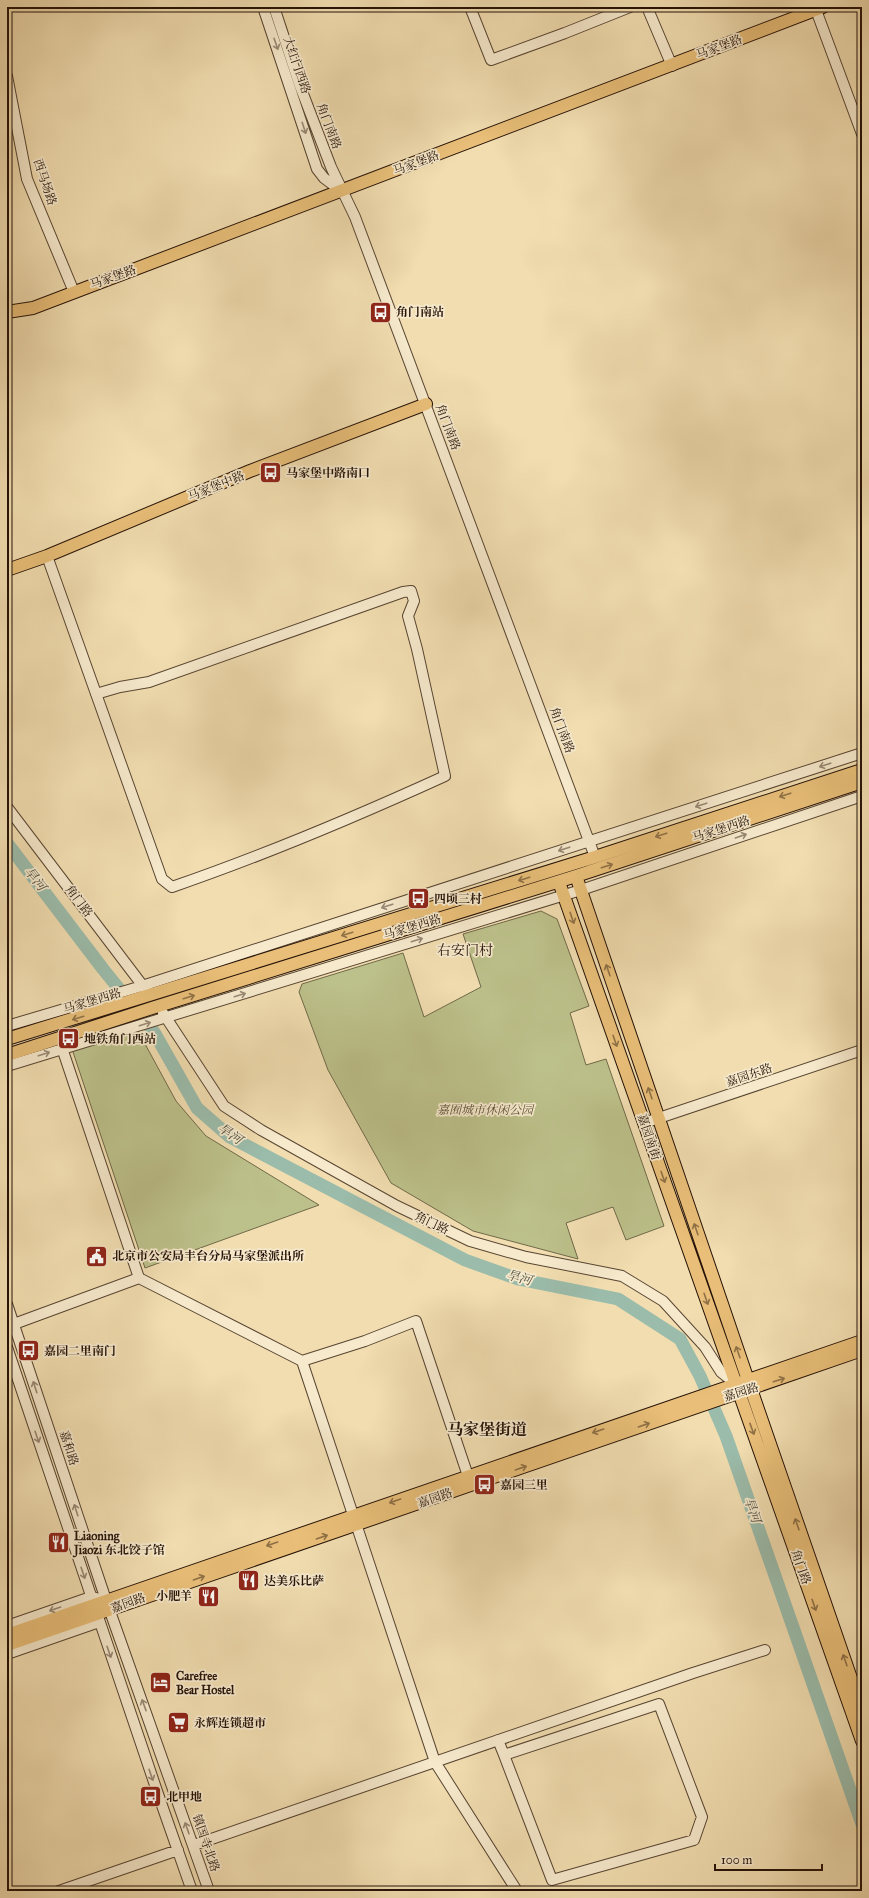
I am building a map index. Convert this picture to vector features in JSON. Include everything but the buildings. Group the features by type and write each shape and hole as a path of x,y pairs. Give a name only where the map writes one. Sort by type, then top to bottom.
{"main road":[{"name":"马家堡路","path":"7,312 33,308 672,66 820,8"},
{"name":"马家堡中路","path":"7,570 46,556 250,471 426,404"},
{"name":"马家堡西路","path":"7,1039 142,991 595,857 862,770"},
{"name":"马家堡西路","path":"7,1055 155,1007 559,882 862,782"},
{"name":"嘉园南街","path":"576,876 659,1119 738,1388"},
{"name":"嘉园南街","path":"559,882 738,1388"},
{"name":"嘉园路","path":"738,1388 862,1341"},
{"name":"嘉园路","path":"354,1521 468,1476 738,1388 862,1350"},
{"name":"角门路","path":"738,1388 862,1710"},
{"name":"角门路","path":"738,1388 862,1741"},
{"name":"嘉园路","path":"7,1645 108,1605 689,1404"},
{"name":"嘉园路","path":"7,1635 95,1610"}],"street":[{"name":"大红门西路","path":"263,7 318,169 324,178 342,191"},
{"name":"角门南路","path":"274,7 300,86 342,191 355,217 590,840 595,857"},
{"path":"470,7 491,60 630,7"},
{"path":"647,7 672,66"},
{"path":"820,8 862,134"},
{"name":"西马场路","path":"7,76 27,178 74,292"},
{"path":"46,556 162,879 172,888 245,862 372,809 445,776 417,649 408,616 414,601 411,591 149,682 120,687 96,694"},
{"name":"马家堡西路","path":"142,991 590,840 862,754"},
{"name":"马家堡西路","path":"7,1066 581,890 862,796"},
{"name":"角门路","path":"7,807 142,991"},
{"name":"马家堡西路","path":"7,1026 112,1001"},
{"name":"角门路","path":"155,1007 224,1106 261,1130 397,1206 470,1241 526,1257 622,1276 663,1301 705,1347 721,1372 738,1388"},
{"path":"62,1048 139,1278 302,1361 435,1762 517,1891"},
{"name":"嘉园东路","path":"644,1124 862,1050"},
{"path":"14,1324 139,1278"},
{"name":"嘉和路","path":"7,1304 108,1605"},
{"path":"302,1361 416,1321 468,1476"},
{"path":"7,1347 95,1610 192,1891"},
{"name":"镇国寺北路","path":"108,1605 209,1891"},
{"path":"7,1626 95,1610"},
{"path":"7,1654 95,1610"},
{"path":"194,1845 693,1673 765,1650"},
{"path":"498,1740 552,1880 694,1840 702,1817 659,1704 504,1755"},
{"path":"58,1891 178,1850"}],"green space":[{"name":"嘉囿城市休闲公园","path":"541,911 557,919 589,1006 570,1013 586,1065 606,1059 664,1226 626,1240 613,1207 566,1223 578,1259 473,1231 391,1183 328,1070 299,992 302,984 403,953 424,1017 481,987 463,934"},
{"path":"138,1031 176,1101 206,1136 319,1205 145,1268 72,1049"}],"waterway":[{"name":"旱河","path":"7,843 103,969 154,1032 197,1108 230,1137 465,1260 518,1279 618,1299 680,1339 700,1376 726,1436 862,1824"}],"place":[{"name":"角门南站","path":"380,312"},
{"name":"马家堡中路南口","path":"271,473"},
{"name":"四顷三村","path":"419,899"},
{"name":"地铁角门西站","path":"69,1039"},
{"name":"北京市公安局丰台分局马家堡派出所","path":"97,1256"},
{"name":"嘉园二里南门","path":"28,1351"},
{"name":"嘉园三里","path":"485,1485"},
{"name":"Liaoning Jiaozi 东北饺子馆","path":"58,1543"},
{"name":"达美乐比萨","path":"248,1581"},
{"name":"小肥羊","path":"208,1596"},
{"name":"Carefree Bear Hostel","path":"161,1683"},
{"name":"永辉连锁超市","path":"178,1723"},
{"name":"北甲地","path":"151,1797"}],"district":[{"name":"右安门村","path":"465,950"},
{"name":"马家堡街道","path":"487,1429"}]}
